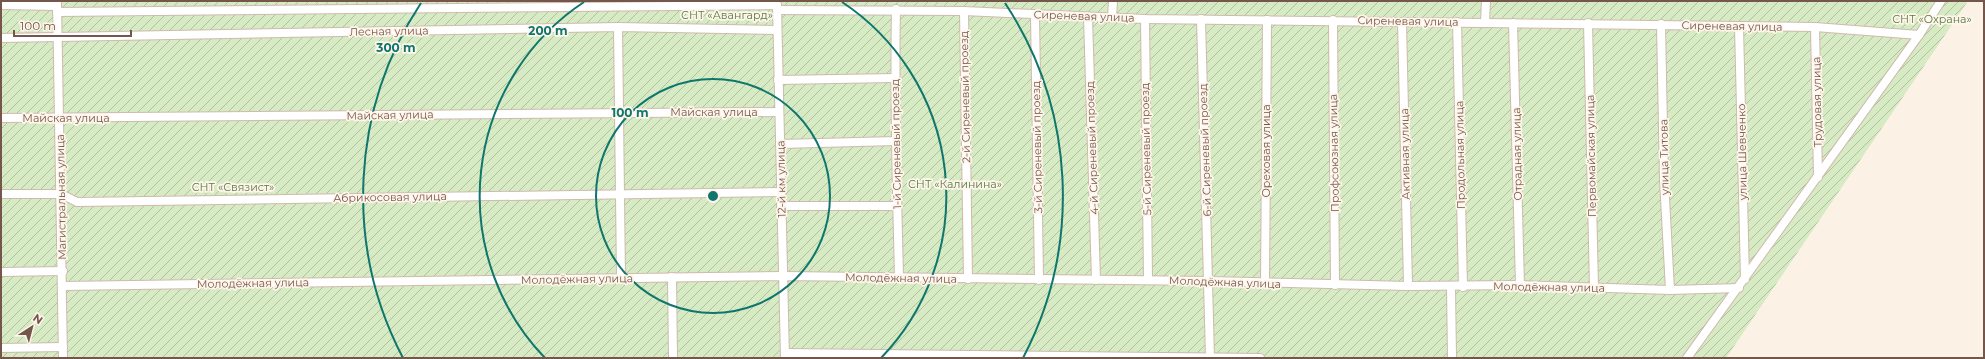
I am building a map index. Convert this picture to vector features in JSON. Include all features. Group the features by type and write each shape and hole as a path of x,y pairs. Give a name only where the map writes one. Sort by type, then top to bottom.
{"street":[{"path":"1112,18 1113,1"},
{"path":"1485,22 1486,1"},
{"path":"1687,358 1818,177 1919,35 1941,1"},
{"path":"1,5 777,5"},
{"name":"Сиреневая улица","path":"777,5 896,10 964,10 1145,19 1661,24 1815,28 1919,35"},
{"name":"12-й км улица","path":"777,5 776,30 785,356"},
{"name":"Магистральная улица","path":"57,6 63,272 63,358"},
{"name":"1-й Сиреневый проезд","path":"896,10 894,78 897,142 898,278"},
{"name":"2-й Сиреневый проезд","path":"964,10 968,279"},
{"name":"3-й Сиреневый проезд","path":"1035,14 1039,280"},
{"name":"4-й Сиреневый проезд","path":"1088,17 1096,280"},
{"name":"5-й Сиреневый проезд","path":"1145,19 1148,280"},
{"name":"6-й Сиреневый проезд","path":"1201,19 1210,357"},
{"name":"Ореховая улица","path":"1265,282 1267,20"},
{"name":"Профсоюзная улица","path":"1333,20 1335,285"},
{"name":"Активная улица","path":"1402,22 1408,286"},
{"name":"Продольная улица","path":"1457,22 1463,287"},
{"name":"Отрадная улица","path":"1513,22 1520,285"},
{"name":"Первомайская улица","path":"1588,23 1594,288"},
{"name":"улица Титова","path":"1661,24 1664,180 1670,290"},
{"name":"улица Шевченко","path":"1739,26 1745,279"},
{"path":"618,27 621,279"},
{"name":"Лесная улица","path":"1,38 618,27 776,30"},
{"name":"Трудовая улица","path":"1815,28 1818,177"},
{"path":"778,80 894,78"},
{"name":"Майская улица","path":"1,118 779,112"},
{"path":"780,144 897,142"},
{"name":"Абрикосовая улица","path":"1,194 61,194 77,202 781,192"},
{"path":"781,206 897,206"},
{"path":"1,272 63,272"},
{"name":"Молодёжная улица","path":"63,286 783,276 1148,280 1451,287 1520,285 1670,290 1739,288"},
{"path":"672,277 673,358"},
{"path":"1451,287 1452,358"},
{"path":"1,348 63,347"},
{"path":"785,356 1260,358"}],"green space":[{"path":"1,1 1968,1 1726,358 1,358"}],"park label":[{"name":"СНТ «Авангард»","path":"727,15"},
{"name":"СНТ «Охрана»","path":"1932,19"},
{"name":"СНТ «Калинина»","path":"955,184"},
{"name":"СНТ «Связист»","path":"233,187"}]}
